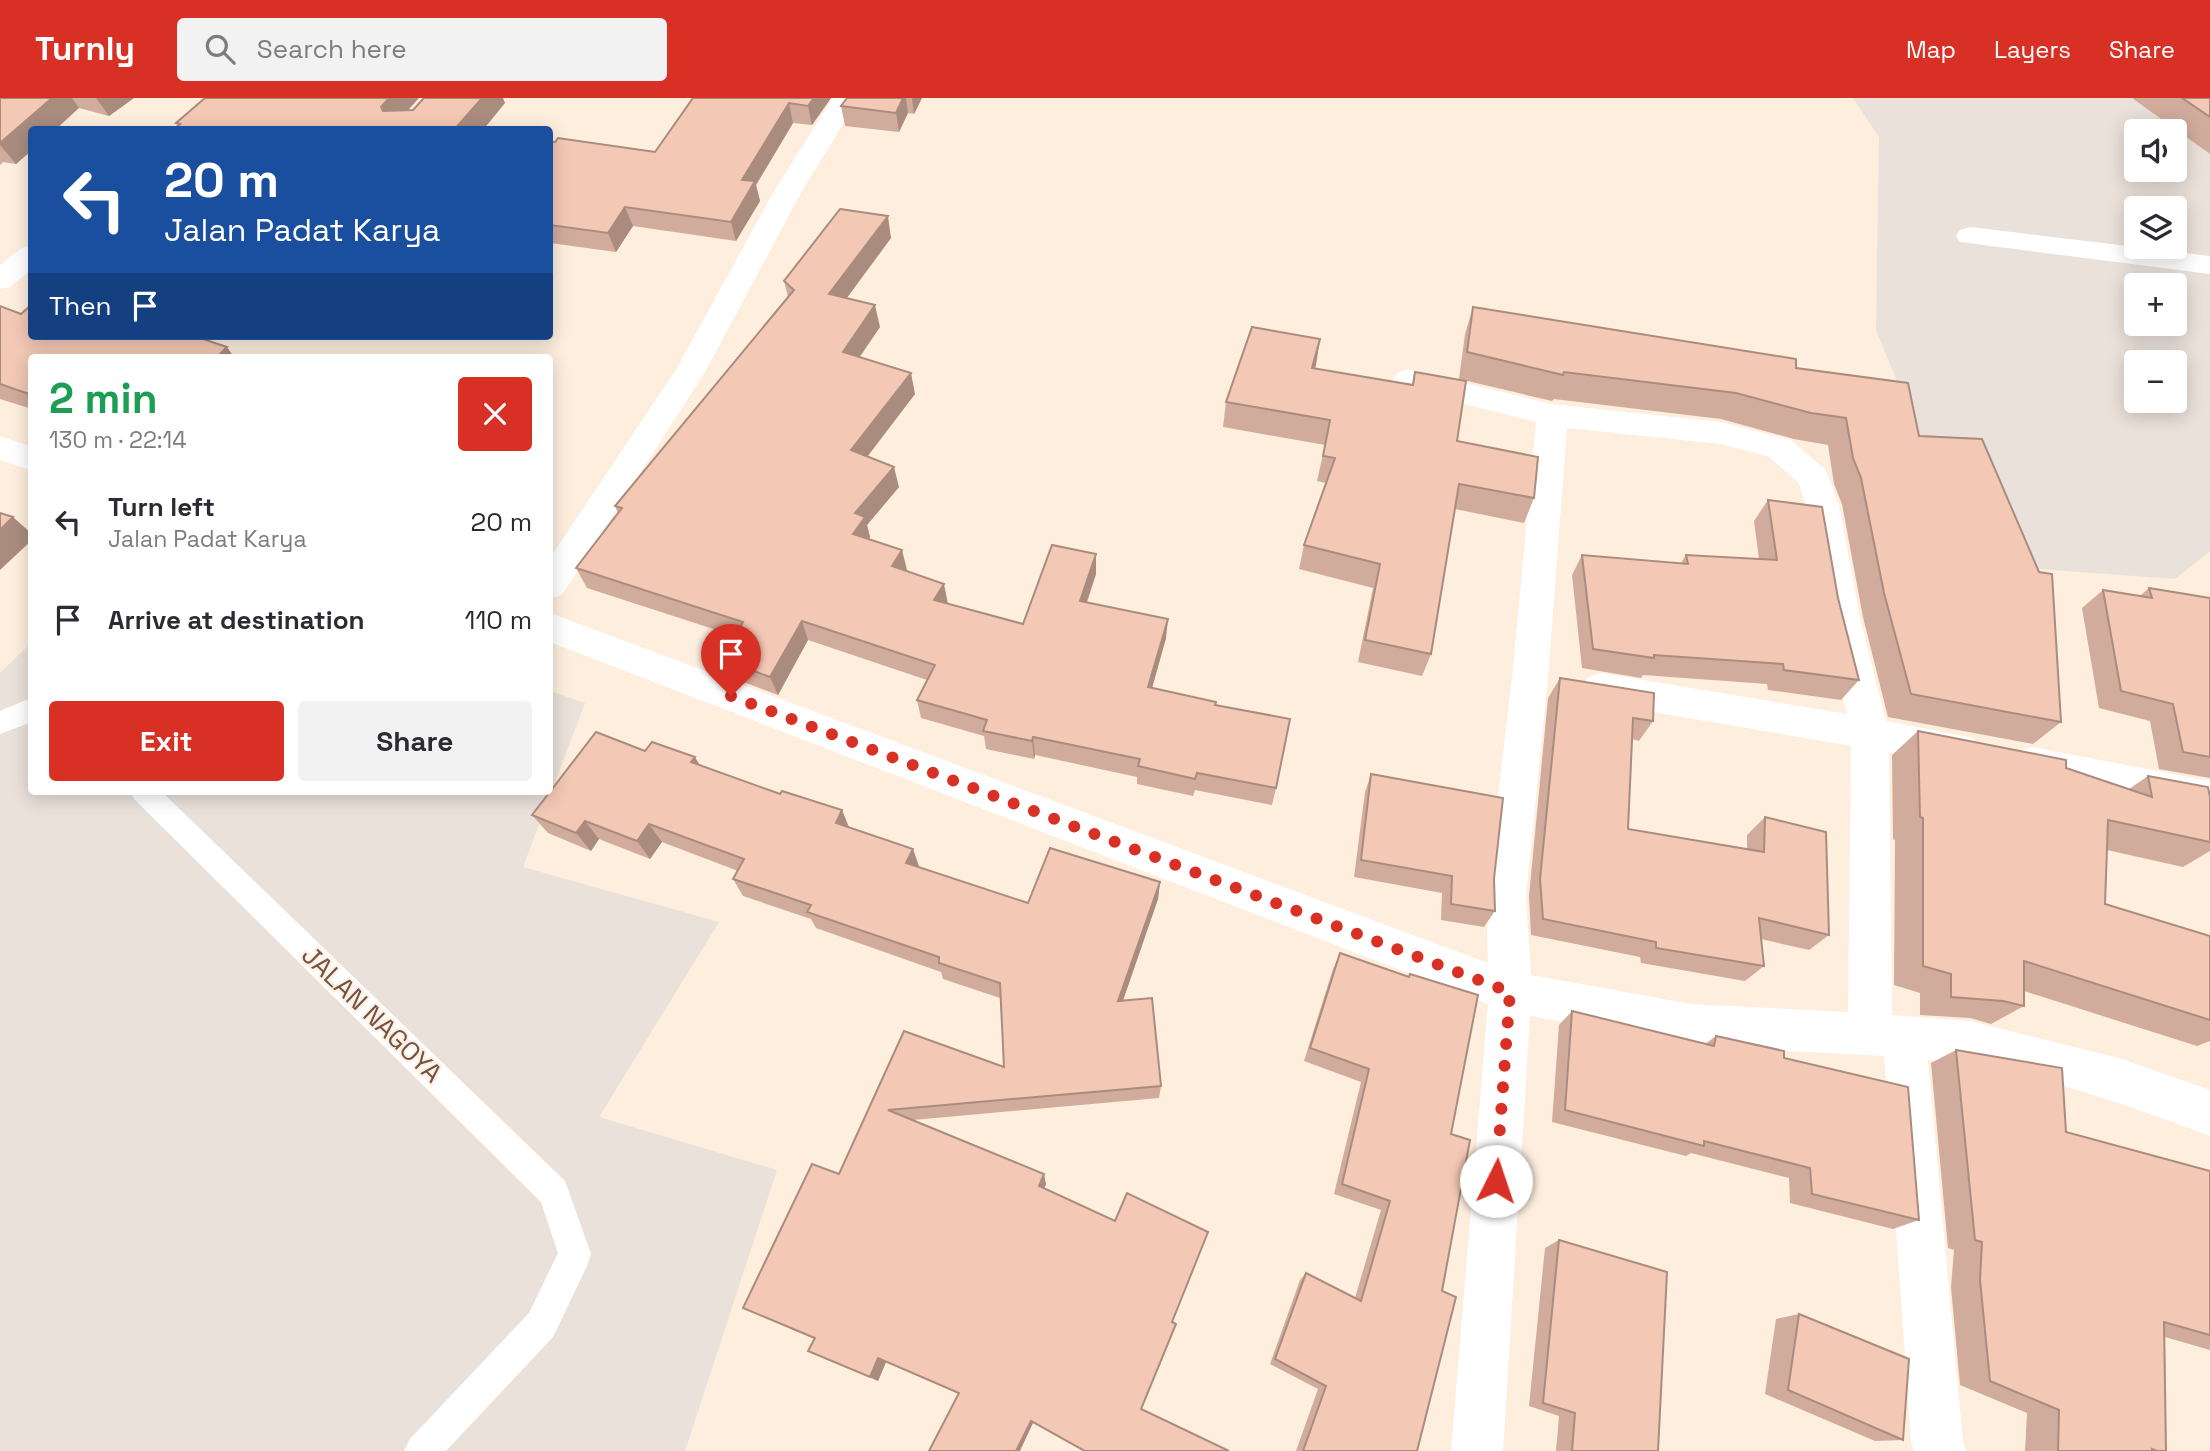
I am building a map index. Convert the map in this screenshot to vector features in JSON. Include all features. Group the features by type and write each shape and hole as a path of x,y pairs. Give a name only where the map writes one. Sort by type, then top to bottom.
{"street":[{"path":"553,580 690,372 788,191 846,98"},
{"path":"1970,236 2210,265"},
{"path":"0,280 28,257"},
{"path":"1408,380 1552,415 1721,433 1780,448 1813,477 1822,504 1842,618 1870,732 1887,1036 1940,1451"},
{"path":"1476,1451 1510,992 1506,896 1530,678 1552,415"},
{"path":"0,448 28,458"},
{"path":"553,628 1510,992 1691,1025 1970,1042 2119,1080 2210,1113"},
{"path":"1530,678 1676,698 1870,732 2210,798"}],"lane":[{"path":"0,723 28,711"},
{"name":"JALAN NAGOYA","path":"147,795 554,1192 575,1254"},
{"path":"422,1451 541,1325 575,1254"}],"shaded area":[{"path":"1853,98 2210,98 2210,551 2175,579 1972,564 1876,330 1879,137"},
{"path":"28,646 28,795 550,795 523,867 719,922 599,1117 777,1170 685,1451 0,1451 0,673"},
{"path":"553,692 585,703 553,788"}],"building":[{"path":"0,98 52,98 0,143"},
{"path":"205,98 389,98 381,107 383,111 413,110 424,98 482,98 458,126 178,126 180,124 176,123"},
{"path":"693,98 814,98 808,106 789,103 742,180 755,181 731,222 625,207 608,233 553,225 553,142 558,138 655,152"},
{"path":"847,98 903,98 896,113 841,106"},
{"path":"2182,98 2210,98 2210,117"},
{"path":"840,209 888,216 829,294 875,305 843,352 911,373 851,450 894,467 855,513 865,517 853,534 902,550 892,566 944,584 934,600 1023,624 1052,545 1096,554 1080,601 1168,619 1148,687 1216,702 1215,705 1290,719 1276,788 1197,773 1195,779 1138,766 1140,759 1033,737 1032,741 983,731 987,720 917,700 935,665 802,621 770,677 721,659 743,622 576,568 622,508 615,506 794,290 784,281"},
{"path":"0,306 21,314 28,308 28,340 206,340 227,347 220,354 28,354 28,394 0,384"},
{"path":"1473,307 1796,359 1796,368 1908,383 1919,436 1982,439 2039,572 2052,574 2061,722 1911,694 1884,593 1846,418 1811,413 1736,393 1564,372 1563,375 1467,352"},
{"path":"1252,327 1320,339 1312,368 1413,385 1415,372 1466,381 1457,441 1538,457 1534,498 1459,484 1431,654 1365,640 1380,564 1304,545 1335,458 1323,456 1330,420 1226,402"},
{"path":"1768,500 1822,507 1838,598 1859,680 1784,670 1783,664 1654,655 1654,658 1593,649 1582,555 1688,564 1686,555 1777,560"},
{"path":"0,513 13,517 0,530"},
{"path":"2149,588 2210,598 2210,757 2183,752 2173,704 2121,691 2103,590 2152,598"},
{"path":"1560,678 1654,693 1653,721 1633,718 1628,829 1764,852 1765,817 1826,832 1829,935 1759,918 1764,966 1656,948 1656,942 1543,919 1540,879"},
{"path":"1918,731 2066,760 2066,768 2152,797 2148,776 2208,787 2210,842 2108,820 2105,904 2210,936 2210,1020 2024,961 2024,1006 2003,1001 1951,997 1951,974 1923,966 1923,818 1920,817"},
{"path":"596,732 645,751 652,742 695,757 691,762 780,794 782,791 842,810 836,823 913,849 906,863 1028,903 1050,848 1160,882 1118,1001 1152,998 1161,1086 888,1110 1044,1174 1039,1186 1115,1221 1127,1193 1208,1232 1172,1322 1176,1324 1141,1409 1229,1451 1085,1451 1031,1421 1016,1451 929,1451 959,1393 878,1358 870,1377 808,1351 815,1338 743,1308 812,1164 839,1174 904,1031 1004,1067 1000,983 939,963 939,957 807,912 811,905 733,879 744,859 649,824 637,841 585,821 576,833 532,815 547,795 553,795 553,788"},
{"path":"1371,774 1503,798 1494,879 1495,911 1451,904 1452,876 1361,860"},
{"path":"1340,953 1409,977 1410,974 1478,995 1451,1134 1470,1140 1442,1291 1456,1297 1417,1451 1303,1451 1326,1386 1275,1359 1306,1273 1361,1301 1390,1201 1342,1184 1369,1069 1310,1048"},
{"path":"1572,1011 1714,1046 1716,1036 1784,1051 1784,1058 1908,1087 1919,1220 1812,1194 1810,1168 1704,1141 1704,1146 1565,1110"},
{"path":"1956,1050 2062,1068 2066,1132 2210,1171 2210,1335 2164,1322 2166,1451 2058,1451 2059,1410 1990,1381 1980,1280 1982,1242 1975,1240"},
{"path":"1559,1240 1667,1272 1658,1451 1572,1451 1575,1413 1543,1403"},
{"path":"1799,1314 1909,1359 1903,1440 1788,1390"}],"route":[{"path":"731,696 1510,992 1496,1181"}]}
